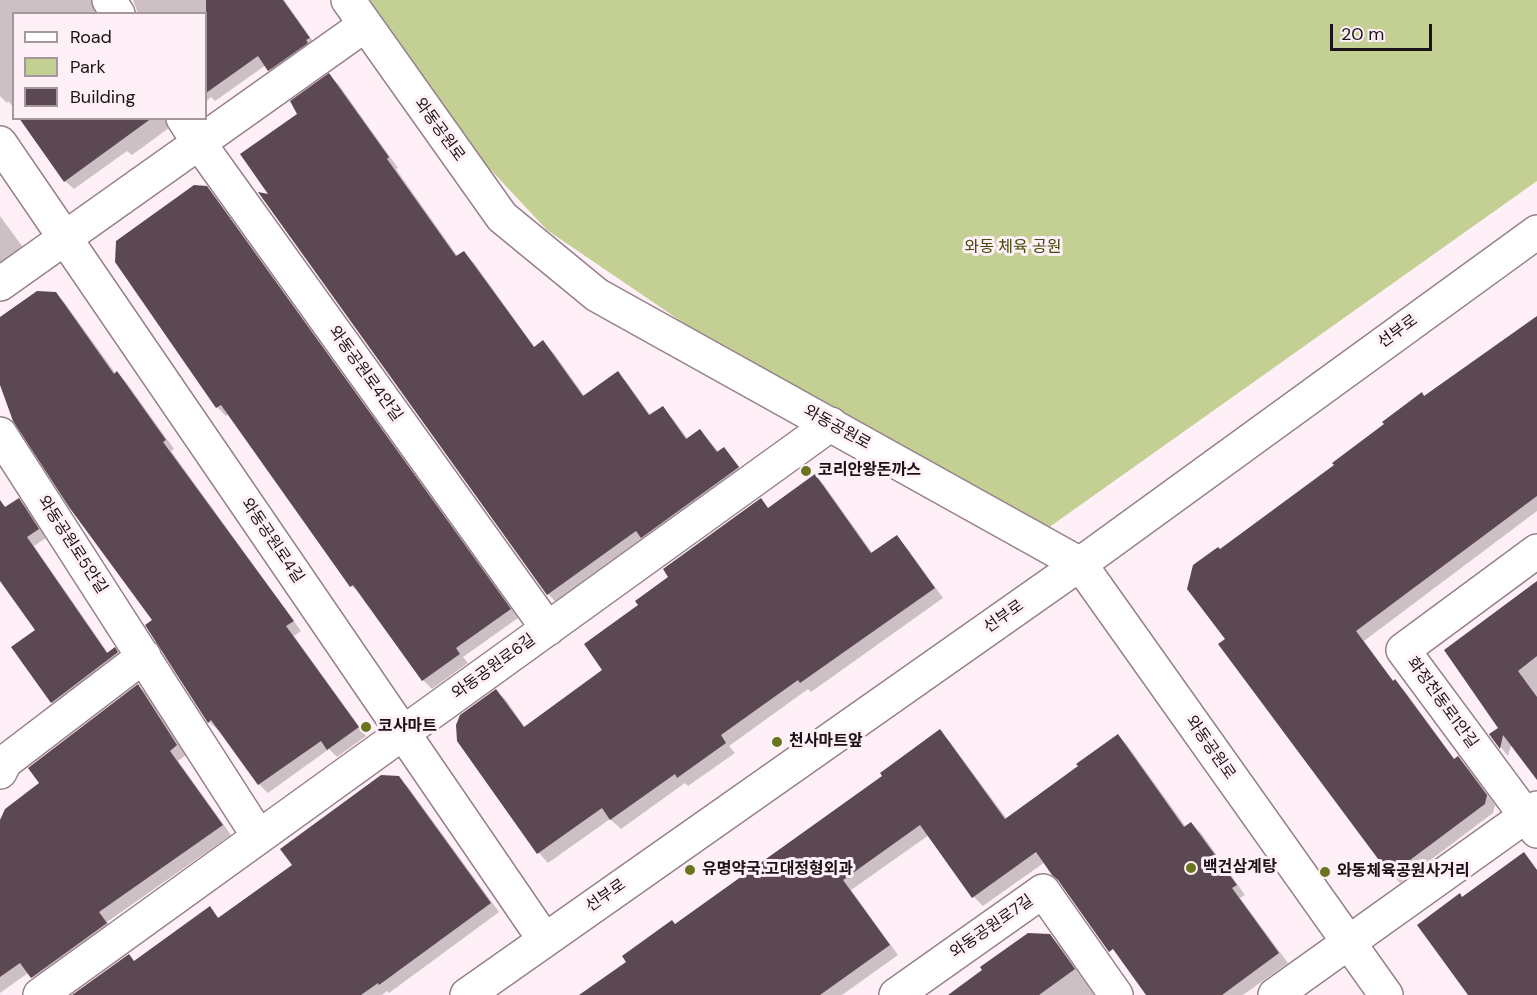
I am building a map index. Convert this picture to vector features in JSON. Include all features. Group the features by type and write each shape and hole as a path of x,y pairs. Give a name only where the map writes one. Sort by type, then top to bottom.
{"street":[{"path":"207,120 356,13"},
{"name":"와동공원로","path":"356,13 502,217 597,295 1080,564 1386,995"},
{"path":"0,284 65,238 206,120"},
{"name":"와동공원로4안길","path":"191,131 548,629"},
{"name":"와동공원로4길","path":"0,143 544,939"},
{"name":"선부로","path":"467,995 1080,564 1537,232"},
{"name":"와동공원로6길","path":"40,995 831,424"},
{"name":"와동공원로5안길","path":"0,434 260,837"},
{"name":"화정천동로1안길","path":"1533,818 1403,650 1537,551"},
{"path":"0,772 5,762 144,656"},
{"path":"1275,995 1533,818"},
{"name":"와동공원로7길","path":"896,995 1042,891 1116,995"}],"green space":[{"name":"와동 체육 공원","path":"370,0 1537,0 1537,181 1017,550 547,230 461,138"}],"building":[{"path":"206,0 283,0 310,38 306,40 308,43 268,71 258,56 207,92"},
{"path":"329,73 456,256 464,251 534,347 543,340 583,396 618,371 649,415 663,406 686,439 700,429 717,452 724,447 739,467 641,538 636,531 547,595 258,192 268,194 240,154 297,114 290,101"},
{"path":"20,120 149,120 64,182"},
{"path":"194,185 207,186 511,609 456,648 460,654 422,681 353,585 350,587 221,405 216,408 115,262 116,241"},
{"path":"37,291 56,292 114,374 117,371 166,440 163,442 294,621 286,626 359,727 327,750 321,741 258,785 211,720 208,723 145,625 152,620 69,507 13,421 0,385 0,317"},
{"path":"1537,316 1537,496 1356,631 1454,759 1458,756 1487,795 1485,804 1390,875 1218,644 1225,639 1187,589 1193,565 1218,547 1220,549 1334,465 1332,463 1422,392 1424,396"},
{"path":"815,474 871,553 897,535 935,588 800,683 798,680 721,735 726,743 677,778 675,774 610,820 602,808 537,854 457,741 456,725 460,715 496,689 524,727 602,670 584,644 638,605 635,601 668,577 663,569 761,498 768,508"},
{"path":"19,498 39,529 27,537 107,653 115,647 118,652 51,703 11,647 35,630 0,581 0,500 5,507"},
{"path":"1537,581 1537,656 1518,671 1537,697 1537,780 1503,735 1500,749 1489,734 1498,728 1444,650"},
{"path":"138,684 177,745 170,751 223,825 99,912 107,923 31,978 20,963 0,977 0,820 5,809 39,783 28,768"},
{"path":"940,729 1005,819 1118,734 1184,827 1191,822 1237,885 1232,888 1279,953 1222,995 1146,995 1113,949 1109,952 1036,852 972,898 920,825 843,880 890,945 820,995 579,995 626,962 622,956 672,920 675,924 882,776 880,773"},
{"path":"381,775 399,776 491,903 379,985 378,983 361,995 72,995 129,954 134,961 210,906 218,918 292,865 280,849"},
{"path":"1524,852 1537,870 1537,995 1468,995 1417,925 1460,893 1462,897"},
{"path":"1028,933 1050,934 1075,969 1039,995 948,995 982,970 980,967"}],"place":[{"name":"코리안왕돈까스","path":"806,471"},
{"name":"코사마트","path":"366,727"},
{"name":"천사마트앞","path":"777,742"},
{"name":"백건삼계탕","path":"1191,868"},
{"name":"유명약국.고대정형외과","path":"690,870"},
{"name":"와동체육공원사거리","path":"1325,872"}]}
